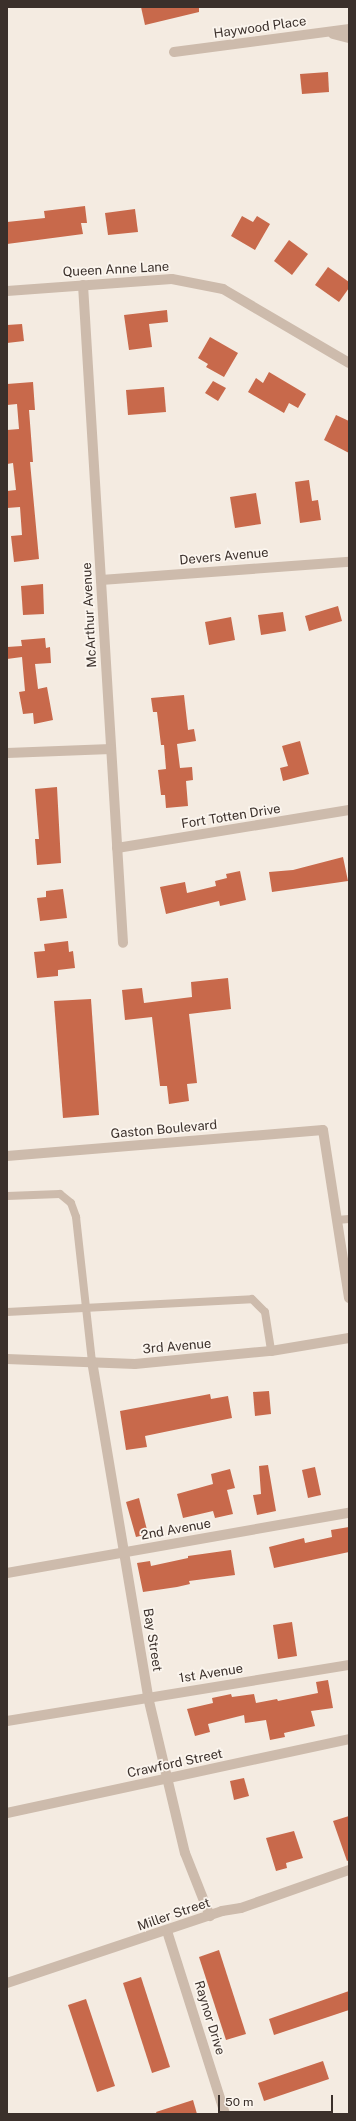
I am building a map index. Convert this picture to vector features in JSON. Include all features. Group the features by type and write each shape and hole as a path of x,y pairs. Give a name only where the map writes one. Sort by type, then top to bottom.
{"street":[{"name":"Haywood Place","path":"174,52 349,29"},
{"path":"325,32 349,38"},
{"name":"Queen Anne Lane","path":"7,291 172,279 223,289 349,363"},
{"name":"McArthur Avenue","path":"83,285 123,943"},
{"name":"Devers Avenue","path":"101,580 349,562"},
{"path":"7,753 111,748"},
{"name":"Fort Totten Drive","path":"117,848 349,810"},
{"name":"Gaston Boulevard","path":"7,1156 323,1130 337,1220"},
{"path":"337,1220 349,1298"},
{"name":"3rd Avenue","path":"7,1359 135,1364 271,1351 349,1338"},
{"name":"Bay Street","path":"92,1362 148,1697 166,1780 185,1852 210,1916"},
{"name":"2nd Avenue","path":"7,1573 349,1513"},
{"name":"1st Avenue","path":"7,1721 349,1665"},
{"name":"Crawford Street","path":"7,1813 349,1740"},
{"name":"Miller Street","path":"7,1982 210,1916 241,1908 349,1870"},
{"name":"Raynor Drive","path":"167,1931 225,2114"}],"lane":[{"path":"7,1196 60,1194 71,1203 76,1216 92,1362"},
{"path":"337,1220 349,1219"},
{"path":"7,1312 252,1299 264,1312 271,1351"}],"building":[{"path":"141,7 199,7 199,12 145,25"},
{"path":"328,72 329,92 302,94 300,74"},
{"path":"85,206 87,223 81,223 83,234 7,244 7,222 45,218 44,211"},
{"path":"135,209 138,232 108,235 105,213"},
{"path":"242,216 253,222 257,216 270,224 255,250 231,236"},
{"path":"289,240 308,254 292,275 274,261"},
{"path":"328,267 349,282 349,288 339,302 315,285"},
{"path":"167,310 168,322 149,324 152,347 129,350 124,315"},
{"path":"22,324 24,341 7,343 7,325"},
{"path":"210,337 238,353 224,377 206,367 208,364 198,358"},
{"path":"269,372 306,394 298,408 289,403 284,413 248,392 256,378 263,383"},
{"path":"213,381 226,388 218,401 205,393"},
{"path":"33,382 35,410 29,410 33,462 30,462 39,559 14,562 11,536 22,535 20,507 7,508 7,491 16,490 13,463 7,464 7,430 19,429 17,404 7,405 7,384"},
{"path":"164,387 166,412 128,415 126,390"},
{"path":"336,415 349,421 349,453 324,440"},
{"path":"309,480 312,501 318,500 321,520 300,523 295,482"},
{"path":"256,493 261,524 235,528 230,497"},
{"path":"43,584 44,614 23,615 21,586"},
{"path":"338,606 342,621 309,631 305,616"},
{"path":"283,612 286,631 261,635 258,615"},
{"path":"231,617 235,640 209,645 205,622"},
{"path":"45,638 46,648 50,647 51,663 35,664 38,689 47,687 53,720 34,724 33,713 23,714 19,692 25,691 22,657 7,659 7,647 22,646 21,640"},
{"path":"184,695 188,730 194,729 196,741 177,744 180,768 192,767 193,780 186,781 188,806 166,808 165,795 161,795 158,770 166,769 164,745 161,745 157,712 153,712 151,698"},
{"path":"300,741 309,774 283,781 280,768 288,766 282,746"},
{"path":"57,787 61,863 37,865 35,839 39,839 35,789"},
{"path":"343,857 348,881 272,892 269,872 293,870"},
{"path":"240,871 246,900 220,906 219,901 166,914 160,887 185,882 187,893 216,886 215,881 227,878 226,874"},
{"path":"63,889 67,918 40,921 37,898 46,897 46,891"},
{"path":"68,941 69,952 73,951 75,968 58,970 58,976 37,978 34,952 45,951 44,944"},
{"path":"228,978 231,1009 189,1014 197,1083 187,1084 189,1101 169,1104 167,1086 160,1086 152,1017 125,1020 122,990 142,988 144,1003 192,997 191,982"},
{"path":"91,999 99,1115 63,1118 54,1001"},
{"path":"269,1391 271,1414 255,1416 253,1392"},
{"path":"210,1394 211,1399 228,1396 232,1418 145,1436 147,1447 126,1450 120,1411"},
{"path":"268,1465 276,1511 257,1515 253,1495 261,1494 259,1466"},
{"path":"315,1467 321,1495 308,1498 302,1470"},
{"path":"230,1469 235,1488 227,1490 233,1514 215,1518 213,1511 183,1518 177,1494 213,1484 211,1474"},
{"path":"139,1498 148,1534 136,1537 126,1502"},
{"path":"349,1527 349,1552 274,1568 269,1547 304,1538 305,1543 332,1537 331,1530"},
{"path":"231,1550 235,1575 189,1581 190,1584 143,1592 137,1563 150,1561 151,1566 188,1558 188,1556"},
{"path":"292,1622 297,1656 278,1659 273,1625"},
{"path":"328,1680 333,1708 311,1711 315,1726 284,1733 285,1737 270,1740 266,1720 245,1723 244,1715 208,1724 210,1732 195,1736 187,1709 213,1703 212,1698 231,1694 232,1697 254,1694 256,1703 277,1699 278,1701 318,1693 316,1682"},
{"path":"244,1778 249,1796 234,1800 230,1781"},
{"path":"349,1816 349,1860 347,1861 333,1821"},
{"path":"294,1831 303,1858 286,1863 287,1868 276,1871 266,1838"},
{"path":"219,1950 246,2034 226,2040 199,1957"},
{"path":"141,1977 170,2067 152,2073 123,1983"},
{"path":"349,1991 349,2010 274,2035 269,2019"},
{"path":"86,1999 115,2086 97,2092 68,2005"},
{"path":"323,2061 329,2079 264,2101 258,2083"},
{"path":"193,2100 197,2114 157,2114 156,2112"}]}
